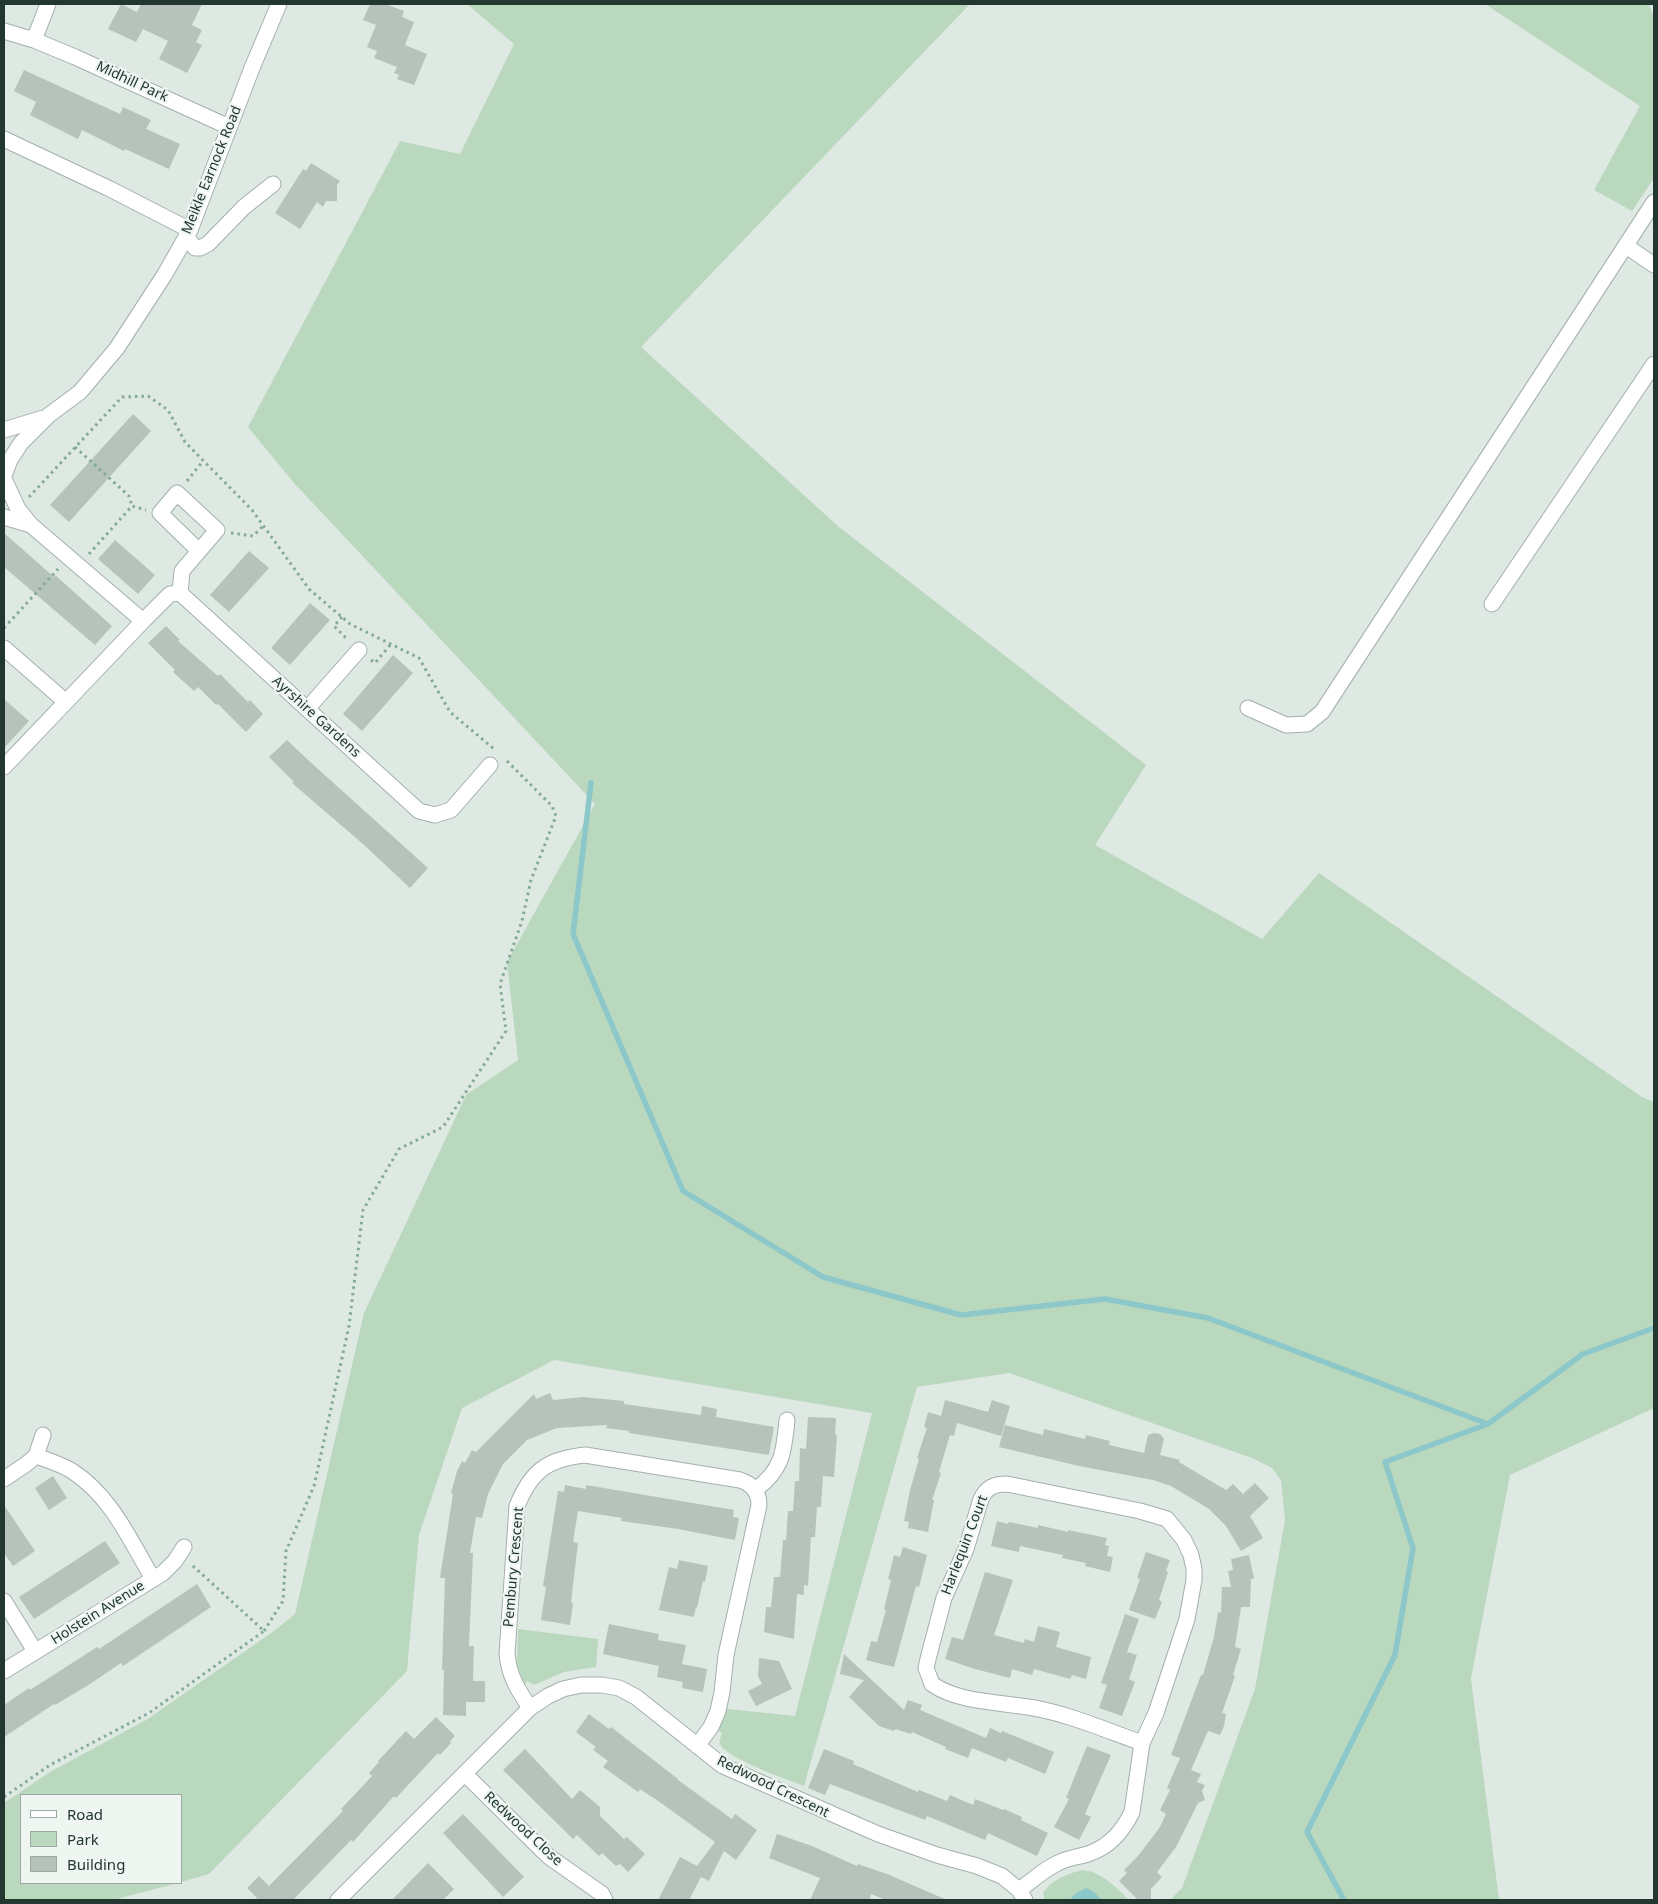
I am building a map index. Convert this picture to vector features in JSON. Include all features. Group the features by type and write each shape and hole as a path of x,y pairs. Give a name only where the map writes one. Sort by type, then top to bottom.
{"street":[{"path":"34,40 48,4"},
{"name":"Meikle Earnock Road","path":"4,475 10,460 21,443 49,415 80,392 117,348 165,274 188,233 279,4"},
{"name":"Midhill Park","path":"4,31 34,40 75,57 229,127"},
{"path":"4,139 110,189 188,233 195,248 208,244 244,208 273,184"},
{"path":"1248,708 1286,725 1307,724 1322,712 1654,202"},
{"path":"1626,246 1654,265"},
{"path":"1492,604 1654,364"},
{"name":"Meikle Earnock Road","path":"4,430 33,422 49,415"},
{"path":"4,475 18,509 31,525 143,621"},
{"path":"4,768 170,594 180,593 182,571 217,530 177,493 160,513 199,551"},
{"path":"4,516 31,525"},
{"name":"Ayrshire Gardens","path":"180,593 419,811 436,815 451,810 490,765"},
{"path":"4,648 66,702"},
{"path":"308,709 359,650"},
{"path":"697,1746 711,1726 718,1711 726,1655 759,1505 759,1497 755,1490 765,1483 780,1464 784,1452 786,1420"},
{"path":"4,1479 25,1466 36,1456 43,1435"},
{"name":"Pembury Crescent","path":"530,1708 512,1678 507,1654 517,1506 524,1488 537,1472 566,1457 585,1455 740,1480 746,1482 755,1490"},
{"path":"36,1456 70,1470 93,1487 126,1529 136,1551 153,1579"},
{"name":"Harlequin Court","path":"1022,1895 1058,1862 1091,1853 1107,1844 1120,1832 1132,1812 1142,1743 1156,1713 1178,1648 1192,1596 1194,1569 1191,1555 1184,1540 1167,1519 1154,1514 1006,1484 998,1484 991,1487 985,1491 981,1499 966,1549 944,1598 926,1668 932,1684 945,1692 1066,1716 1142,1743"},
{"name":"Holstein Avenue","path":"4,1671 153,1579 175,1561 181,1550"},
{"path":"4,1601 35,1652"},
{"name":"Redwood Crescent","path":"338,1900 530,1708 563,1689 582,1685 602,1685 619,1688 636,1697 723,1766 791,1798 878,1834 937,1856 985,1869 1002,1876 1022,1895"},
{"name":"Redwood Close","path":"465,1774 548,1856 602,1894 605,1900"}],"path":[{"path":"4,1796 50,1765 149,1713 264,1631 283,1601 286,1551 314,1486 349,1326 363,1210 399,1149 443,1127 506,1031 500,984 522,921 531,880 556,816 552,806 518,770 450,712 419,658 350,624 309,589 252,510 185,442 168,410 148,396 122,398 18,509"},
{"path":"75,448 129,496 132,506"},
{"path":"177,493 203,460"},
{"path":"132,506 160,513"},
{"path":"4,628 132,506"},
{"path":"217,530 252,536 263,526"},
{"path":"181,1550 264,1631"}],"green space":[{"path":"467,4 970,4 641,347 839,527 1146,765 1095,845 1262,939 1319,873 1642,1097 1654,1102 1654,1408 1510,1475 1471,1678 1499,1900 1170,1900 1182,1888 1255,1689 1285,1520 1281,1480 1272,1468 1252,1458 1009,1373 917,1387 804,1786 733,1756 720,1744 722,1733 717,1729 727,1709 795,1716 872,1413 554,1360 462,1408 419,1535 407,1671 209,1874 182,1882 182,1794 20,1794 20,1884 174,1884 113,1900 4,1900 4,1803 50,1772 146,1720 274,1631 295,1614 364,1313 466,1095 518,1060 507,962 595,804 294,483 248,427 400,141 460,154 514,44"},
{"path":"1485,4 1649,4 1654,17 1654,178 1632,211 1594,190 1640,106"},
{"path":"518,1629 598,1639 596,1667 564,1672 534,1685 527,1681 525,1685 517,1665"},
{"path":"1083,1870 1103,1877 1129,1900 1044,1900 1043,1893 1051,1884 1066,1875"}],"water":[{"path":"1086,1888 1094,1892 1102,1900 1070,1900 1076,1893"}],"building":[{"path":"121,4 137,12 141,4 202,4 192,25 202,30 196,42 202,45 187,73 159,59 168,41 143,29 136,42 108,29"},
{"path":"370,4 385,4 404,11 402,17 414,22 405,45 427,54 414,85 397,79 399,75 394,73 397,67 374,58 377,51 367,47 376,25 363,20"},
{"path":"24,70 120,114 123,107 151,120 146,129 180,144 169,169 125,149 124,151 82,130 78,139 30,115 36,102 14,91"},
{"path":"311,163 340,181 337,185 337,201 326,201 323,207 317,202 300,229 275,213 303,169 306,171"},
{"path":"133,414 151,431 69,522 50,505"},
{"path":"4,533 112,626 95,645 4,567"},
{"path":"115,540 155,575 138,594 98,559"},
{"path":"249,551 269,568 229,612 210,595"},
{"path":"310,603 330,620 290,665 271,648"},
{"path":"166,626 180,640 178,641 218,676 220,674 263,714 246,732 198,687 194,691 173,672 175,670 148,643"},
{"path":"393,655 413,673 362,731 343,714"},
{"path":"4,699 29,721 4,748"},
{"path":"287,740 428,868 410,888 363,844 292,783 294,782 269,757"},
{"path":"550,1393 553,1400 583,1397 624,1401 624,1404 701,1415 702,1406 717,1409 716,1417 774,1427 769,1455 629,1433 629,1431 606,1428 607,1425 557,1428 527,1440 503,1464 488,1494 482,1518 476,1517 470,1553 473,1553 469,1646 474,1646 473,1681 485,1681 485,1702 466,1702 466,1716 443,1715 444,1670 442,1670 445,1578 440,1578 453,1494 451,1493 457,1471 462,1461 465,1463 472,1450 476,1452 534,1394 536,1399"},
{"path":"945,1400 988,1412 992,1400 1010,1406 1001,1436 957,1423 954,1436 950,1435 939,1472 941,1473 932,1500 934,1500 928,1532 908,1528 909,1522 904,1521 919,1459 917,1458 927,1428 924,1427 928,1412 941,1416"},
{"path":"808,1417 836,1418 835,1434 837,1435 834,1477 823,1476 821,1507 817,1507 815,1537 811,1537 808,1586 804,1585 804,1595 797,1594 794,1639 764,1632 766,1607 771,1607 774,1577 780,1577 783,1540 786,1540 788,1511 793,1511 795,1481 799,1481 800,1448 806,1449"},
{"path":"1005,1425 1043,1435 1044,1429 1085,1439 1086,1435 1110,1441 1109,1445 1144,1453 1148,1435 1160,1434 1164,1439 1160,1455 1180,1460 1179,1462 1226,1490 1233,1484 1243,1494 1255,1483 1269,1498 1250,1516 1263,1538 1241,1551 1226,1526 1209,1509 1171,1486 1153,1480 1079,1466 999,1447"},
{"path":"53,1476 67,1498 49,1510 35,1488"},
{"path":"565,1485 586,1489 586,1485 734,1510 733,1517 739,1518 735,1540 621,1521 622,1518 578,1511 573,1542 578,1543 570,1625 541,1620 546,1587 543,1586 558,1491 564,1492"},
{"path":"4,1505 35,1551 13,1566 4,1553"},
{"path":"997,1521 1038,1528 1038,1525 1107,1538 1105,1545 1109,1546 1107,1556 1113,1557 1110,1572 1085,1566 1086,1563 1062,1558 1063,1555 1020,1546 1019,1552 991,1546"},
{"path":"105,1541 120,1563 34,1619 19,1597"},
{"path":"903,1547 927,1555 919,1587 916,1586 894,1667 866,1660 871,1641 877,1642 886,1610 884,1609 891,1580 888,1579 894,1555 900,1557"},
{"path":"1146,1552 1170,1560 1159,1600 1162,1602 1155,1619 1129,1610 1140,1579 1137,1578"},
{"path":"1249,1555 1254,1578 1251,1579 1250,1607 1241,1607 1235,1647 1241,1649 1233,1675 1235,1676 1222,1713 1226,1714 1224,1726 1220,1735 1208,1731 1191,1770 1201,1774 1197,1782 1205,1785 1202,1791 1205,1800 1198,1803 1176,1847 1157,1872 1162,1877 1151,1889 1151,1900 1138,1900 1119,1881 1127,1873 1124,1870 1138,1856 1160,1827 1166,1814 1160,1810 1170,1790 1167,1788 1180,1758 1171,1755 1201,1675 1203,1675 1214,1637 1218,1612 1221,1613 1222,1587 1231,1587 1228,1571 1233,1570 1231,1559"},
{"path":"679,1560 708,1566 694,1617 659,1610 669,1567 677,1569"},
{"path":"985,1572 1013,1580 994,1635 1024,1643 1025,1639 1034,1642 1038,1626 1060,1632 1056,1647 1091,1657 1086,1679 1072,1675 1070,1679 1034,1669 1032,1675 1012,1669 1010,1678 945,1659 952,1637 963,1640"},
{"path":"197,1584 211,1607 123,1666 121,1663 4,1737 4,1705 97,1647 99,1649"},
{"path":"1125,1614 1139,1619 1127,1652 1137,1655 1129,1679 1135,1682 1122,1716 1099,1708 1107,1685 1101,1683"},
{"path":"609,1624 659,1634 658,1640 686,1645 682,1664 707,1669 703,1692 682,1688 683,1682 657,1677 659,1666 603,1654"},
{"path":"844,1654 904,1710 908,1700 922,1705 920,1710 986,1738 990,1728 1054,1752 1045,1774 1008,1758 1006,1762 972,1748 968,1758 945,1749 946,1747 912,1732 911,1734 895,1729 894,1731 879,1726 849,1697 864,1680 840,1674"},
{"path":"759,1658 779,1661 792,1689 756,1706 748,1691 762,1684 758,1676"},
{"path":"589,1714 609,1729 611,1727 678,1780 732,1819 735,1814 757,1830 736,1860 724,1851 709,1881 701,1877 689,1900 658,1900 680,1857 697,1866 715,1842 661,1803 640,1789 638,1792 603,1767 608,1761 593,1750 596,1747 576,1732"},
{"path":"436,1717 455,1736 440,1755 438,1753 396,1798 394,1796 353,1842 351,1840 293,1900 255,1900 257,1898 247,1888 259,1876 269,1886 343,1811 341,1809 372,1776 369,1773 378,1761 406,1731 414,1739"},
{"path":"1087,1746 1111,1755 1085,1814 1091,1817 1079,1840 1054,1827 1069,1799 1066,1798"},
{"path":"525,1749 572,1799 580,1790 600,1807 600,1816 624,1839 627,1837 645,1854 628,1872 620,1864 616,1866 602,1853 599,1856 577,1835 573,1839 503,1770"},
{"path":"824,1749 854,1761 853,1764 918,1792 919,1790 947,1801 950,1795 973,1805 975,1799 1022,1817 1021,1820 1048,1833 1037,1856 988,1833 985,1840 927,1816 925,1820 830,1784 825,1795 808,1788"},
{"path":"463,1814 524,1877 503,1897 443,1833"},
{"path":"777,1834 812,1846 857,1866 858,1864 887,1874 947,1900 886,1900 871,1894 870,1900 810,1900 820,1878 769,1858"},
{"path":"428,1863 454,1889 443,1900 392,1900"}],"waterway":[{"path":"591,783 573,934 683,1191 823,1277 961,1315 1105,1299 1208,1318 1488,1424 1385,1462 1413,1548 1395,1655 1307,1832 1344,1900"},
{"path":"1488,1424 1583,1354 1654,1328"}]}
